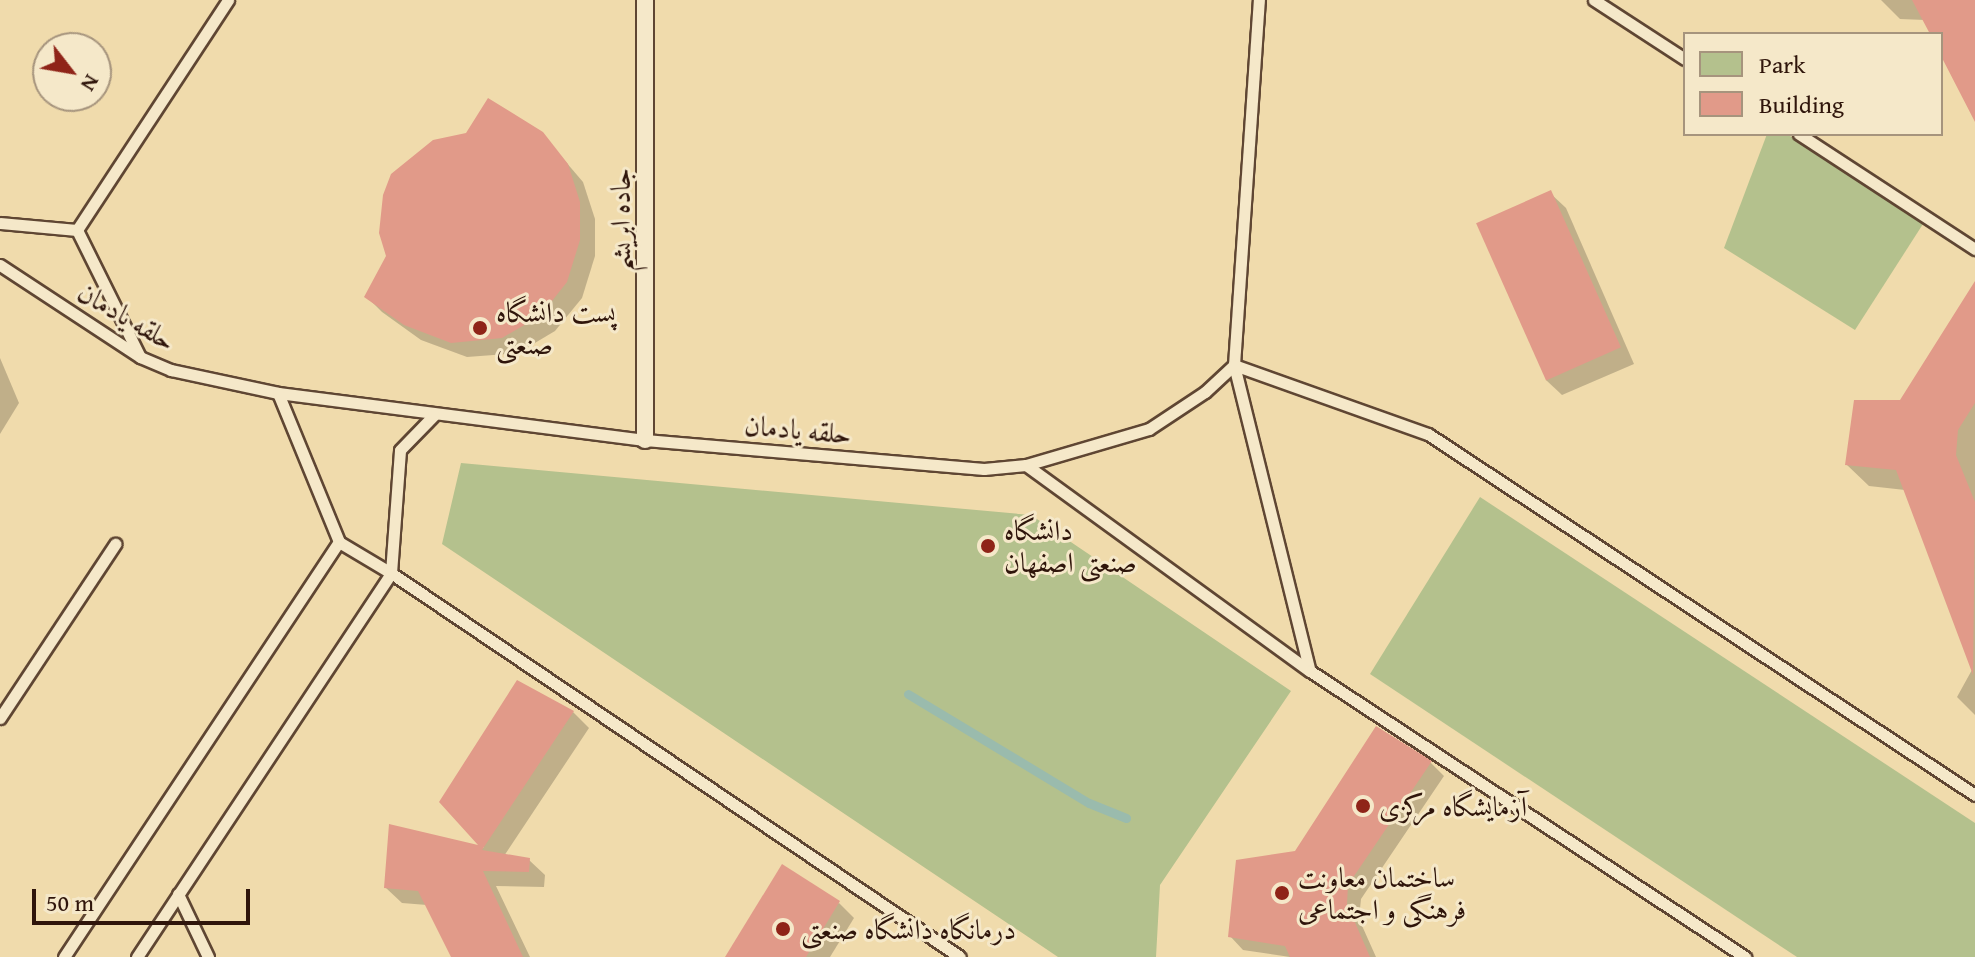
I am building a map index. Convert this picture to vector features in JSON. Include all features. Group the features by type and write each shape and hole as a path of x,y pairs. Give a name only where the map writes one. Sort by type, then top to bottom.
{"street":[{"name":"جاده ابریشم","path":"645,0 645,440"}],"lane":[{"path":"77,230 228,0"},
{"path":"1259,0 1234,365 1310,671"},
{"path":"1594,0 1683,58"},
{"path":"1802,136 1975,249"},
{"path":"0,223 77,230"},
{"path":"77,230 140,357"},
{"name":"حلقه یادمان","path":"0,265 140,357 171,370 278,393 645,440 984,469 1026,465 1149,429 1205,392 1234,365"},
{"path":"1234,365 1428,434 1975,795"},
{"path":"278,393 339,542 391,573 960,957"},
{"path":"137,957 391,573 400,450 434,415"},
{"path":"1026,465 1310,671 1745,957"},
{"path":"64,957 339,542"},
{"path":"0,718 115,544"},
{"path":"178,894 208,957"}],"green space":[{"path":"1766,136 1790,136 1923,224 1855,330 1724,248"},
{"path":"461,463 1031,515 1291,691 1160,885 1156,957 1058,957 442,544"},
{"path":"1480,497 1975,823 1975,957 1797,957 1370,674"}],"building":[{"path":"1912,0 1975,0 1975,122 1943,60 1943,32 1929,32"},
{"path":"488,98 543,132 568,164 580,202 580,240 567,282 540,316 502,338 451,343 404,325 364,297 386,256 379,233 383,195 391,174 433,140 466,133"},
{"path":"1551,190 1621,347 1546,380 1476,223"},
{"path":"1975,281 1975,403 1958,430 1956,455 1975,502 1973,675 1896,470 1845,465 1854,400 1900,400"},
{"path":"517,680 574,711 482,850 530,858 529,872 483,871 523,957 451,957 418,891 384,888 389,824 478,845 439,802"},
{"path":"1376,726 1432,761 1348,885 1347,904 1370,957 1290,957 1285,946 1228,937 1236,860 1295,851"},
{"name":"درمانگاه دانشگاه صنعتی","path":"782,864 840,901 806,957 725,957"}],"waterway":[{"path":"908,694 1089,803 1126,818"}],"place":[{"name":"پست دانشگاه صنعتی","path":"480,328"},
{"name":"دانشگاه صنعتی اصفهان","path":"988,546"},
{"name":"آزمایشگاه مرکزی","path":"1363,806"},
{"name":"ساختمان معاونت فرهنگی و اجتماعی","path":"1282,893"},
{"name":"درمانگاه دانشگاه صنعتی","path":"783,929"}]}
